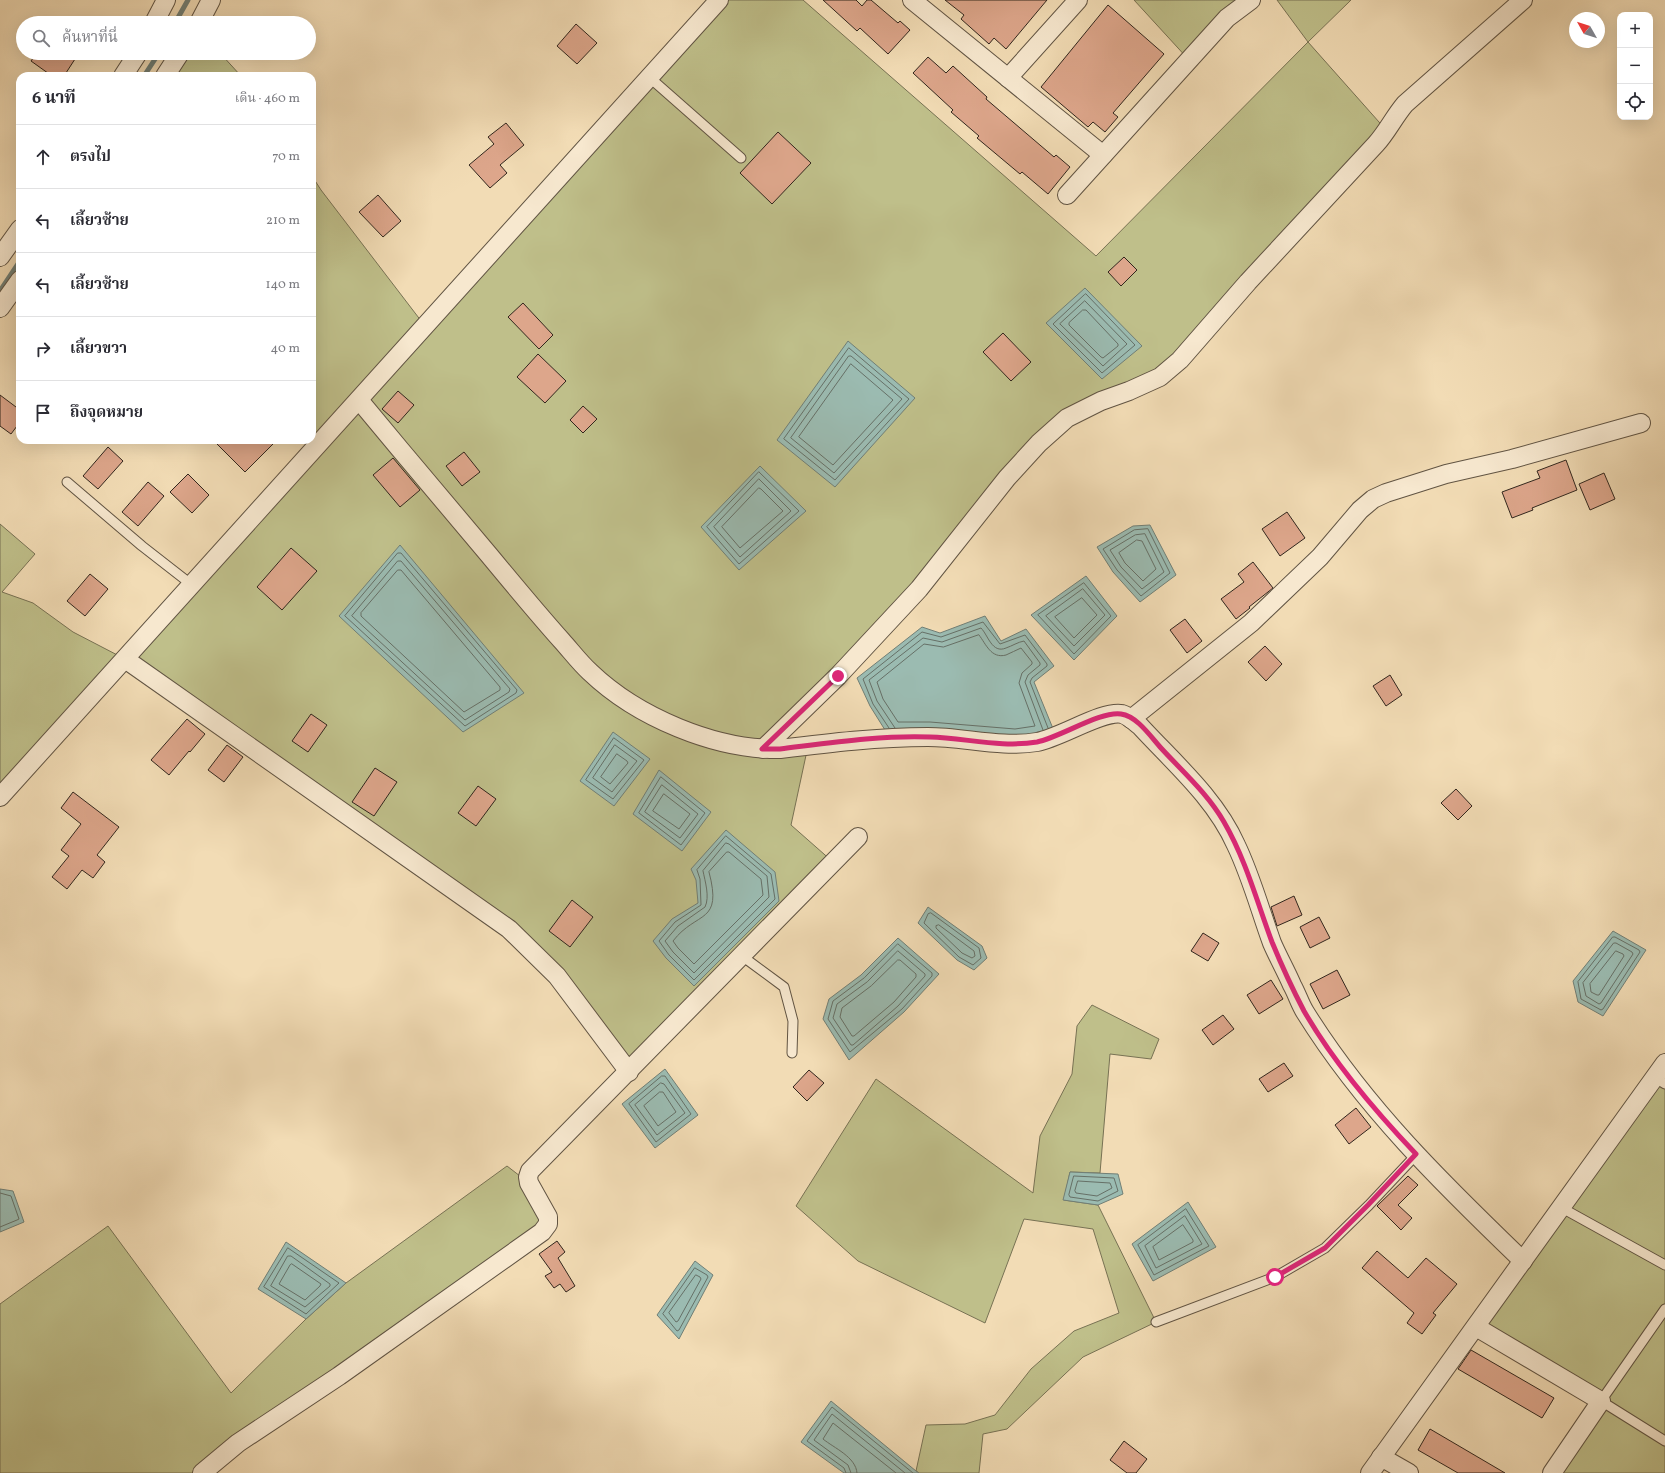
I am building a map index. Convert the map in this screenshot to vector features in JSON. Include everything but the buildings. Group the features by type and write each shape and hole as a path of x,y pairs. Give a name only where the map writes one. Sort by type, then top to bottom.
{"street":[{"path":"158,16 166,0"},
{"path":"203,16 211,0"},
{"path":"0,797 719,0"},
{"path":"913,0 1103,155"},
{"path":"1008,78 1078,0"},
{"path":"1067,195 1227,18 1251,0"},
{"path":"762,749 838,676 920,589 1007,478 1039,443 1067,418 1101,401 1129,391 1160,377 1180,360 1248,282 1376,144 1387,131 1405,104 1523,0"},
{"path":"126,72 134,60"},
{"path":"168,72 175,60"},
{"path":"0,257 16,235"},
{"path":"0,308 16,286"},
{"path":"359,400 542,618 590,672 614,692 638,708 672,725 711,739 741,746 762,749 780,749 914,737 1015,744 1037,742 1056,736 1110,714 1122,714 1131,719 1140,726 1207,798 1223,820 1246,869 1273,944 1304,1011 1343,1069 1393,1131 1449,1190 1524,1261"},
{"path":"1131,719 1251,623 1315,562 1360,510 1372,499 1386,493 1446,474 1512,459 1641,423"},
{"path":"125,659 509,929 557,976 628,1072"},
{"path":"202,1473 238,1443 339,1376 542,1232 548,1224 548,1217 529,1183 528,1177 530,1171 858,837"},
{"path":"1370,1473 1562,1208 1660,1081 1665,1063"},
{"path":"1476,1327 1601,1401 1552,1473"},
{"path":"1381,1457 1409,1473"}],"lane":[{"path":"649,77 740,158"},
{"path":"67,482 142,546 192,585"},
{"path":"742,956 784,987 793,1020 792,1053"},
{"path":"1156,1322 1275,1277 1325,1248 1416,1154"},
{"path":"1562,1208 1665,1265"},
{"path":"1665,1309 1601,1401 1665,1441"}],"green space":[{"path":"719,0 803,0 1096,256 1308,42 1387,131 1180,360 1067,418 919,589 763,749 808,746 791,825 833,862 629,1072 534,952 125,659 323,440 316,434 316,182 425,326"},
{"path":"1134,0 1251,0 1189,60"},
{"path":"1277,0 1351,0 1308,42"},
{"path":"175,60 226,60 237,72 168,72"},
{"path":"0,524 35,554 2,592 33,603 73,632 125,659 0,797"},
{"path":"1092,1005 1159,1039 1151,1059 1110,1054 1100,1173 1070,1172 1064,1200 1098,1205 1156,1322 1083,1357 1007,1429 983,1434 979,1473 919,1473 916,1471 926,1425 965,1424 995,1415 1031,1369 1074,1331 1119,1313 1093,1229 1024,1219 985,1323 858,1261 796,1206 876,1079 1033,1193 1040,1136 1072,1074 1077,1026"},
{"path":"1665,1063 1665,1473 1552,1473 1601,1401 1476,1327"},
{"path":"507,1166 529,1183 548,1217 202,1473 0,1473 0,1304 108,1226 231,1393 306,1319 346,1283"}],"water":[{"path":"1085,288 1142,346 1102,379 1046,323"},
{"path":"848,341 915,398 835,487 777,440"},
{"path":"760,466 806,511 739,570 701,527"},
{"path":"1150,525 1176,575 1140,602 1113,572 1097,547 1133,526"},
{"path":"400,545 524,693 463,732 339,616"},
{"path":"1086,576 1117,616 1074,660 1031,615"},
{"path":"985,616 1001,641 1026,629 1054,666 1034,682 1056,736 890,738 870,706 857,678 922,627 940,633"},
{"path":"613,732 650,759 614,806 580,781"},
{"path":"659,770 711,812 682,851 633,814"},
{"path":"726,830 775,872 779,901 694,986 666,958 653,941 672,919 698,903 696,880 691,869"},
{"path":"928,907 982,946 987,958 974,970 957,960 918,923"},
{"path":"1613,931 1646,950 1603,1016 1578,1002 1573,981"},
{"path":"898,938 939,974 904,1012 849,1060 823,1019 829,999 861,975"},
{"path":"665,1069 698,1115 655,1148 622,1104"},
{"path":"1070,1172 1118,1174 1123,1194 1098,1205 1063,1200"},
{"path":"0,1189 13,1191 24,1222 0,1232"},
{"path":"1188,1202 1216,1247 1153,1281 1132,1244"},
{"path":"286,1242 346,1283 306,1319 258,1289"},
{"path":"695,1261 713,1275 679,1339 657,1315"},
{"path":"831,1401 919,1473 844,1473 801,1442"}],"waterway":[{"path":"179,16 188,0"},
{"path":"147,72 154,60"},
{"path":"0,291 16,267"}],"route":[{"path":"838,676 762,749 780,749 890,738 929,737 1015,744 1037,742 1056,736 1110,714 1122,714 1140,726 1207,798 1223,820 1246,869 1273,944 1304,1011 1343,1069 1393,1131 1416,1154 1325,1248 1275,1277"}]}
